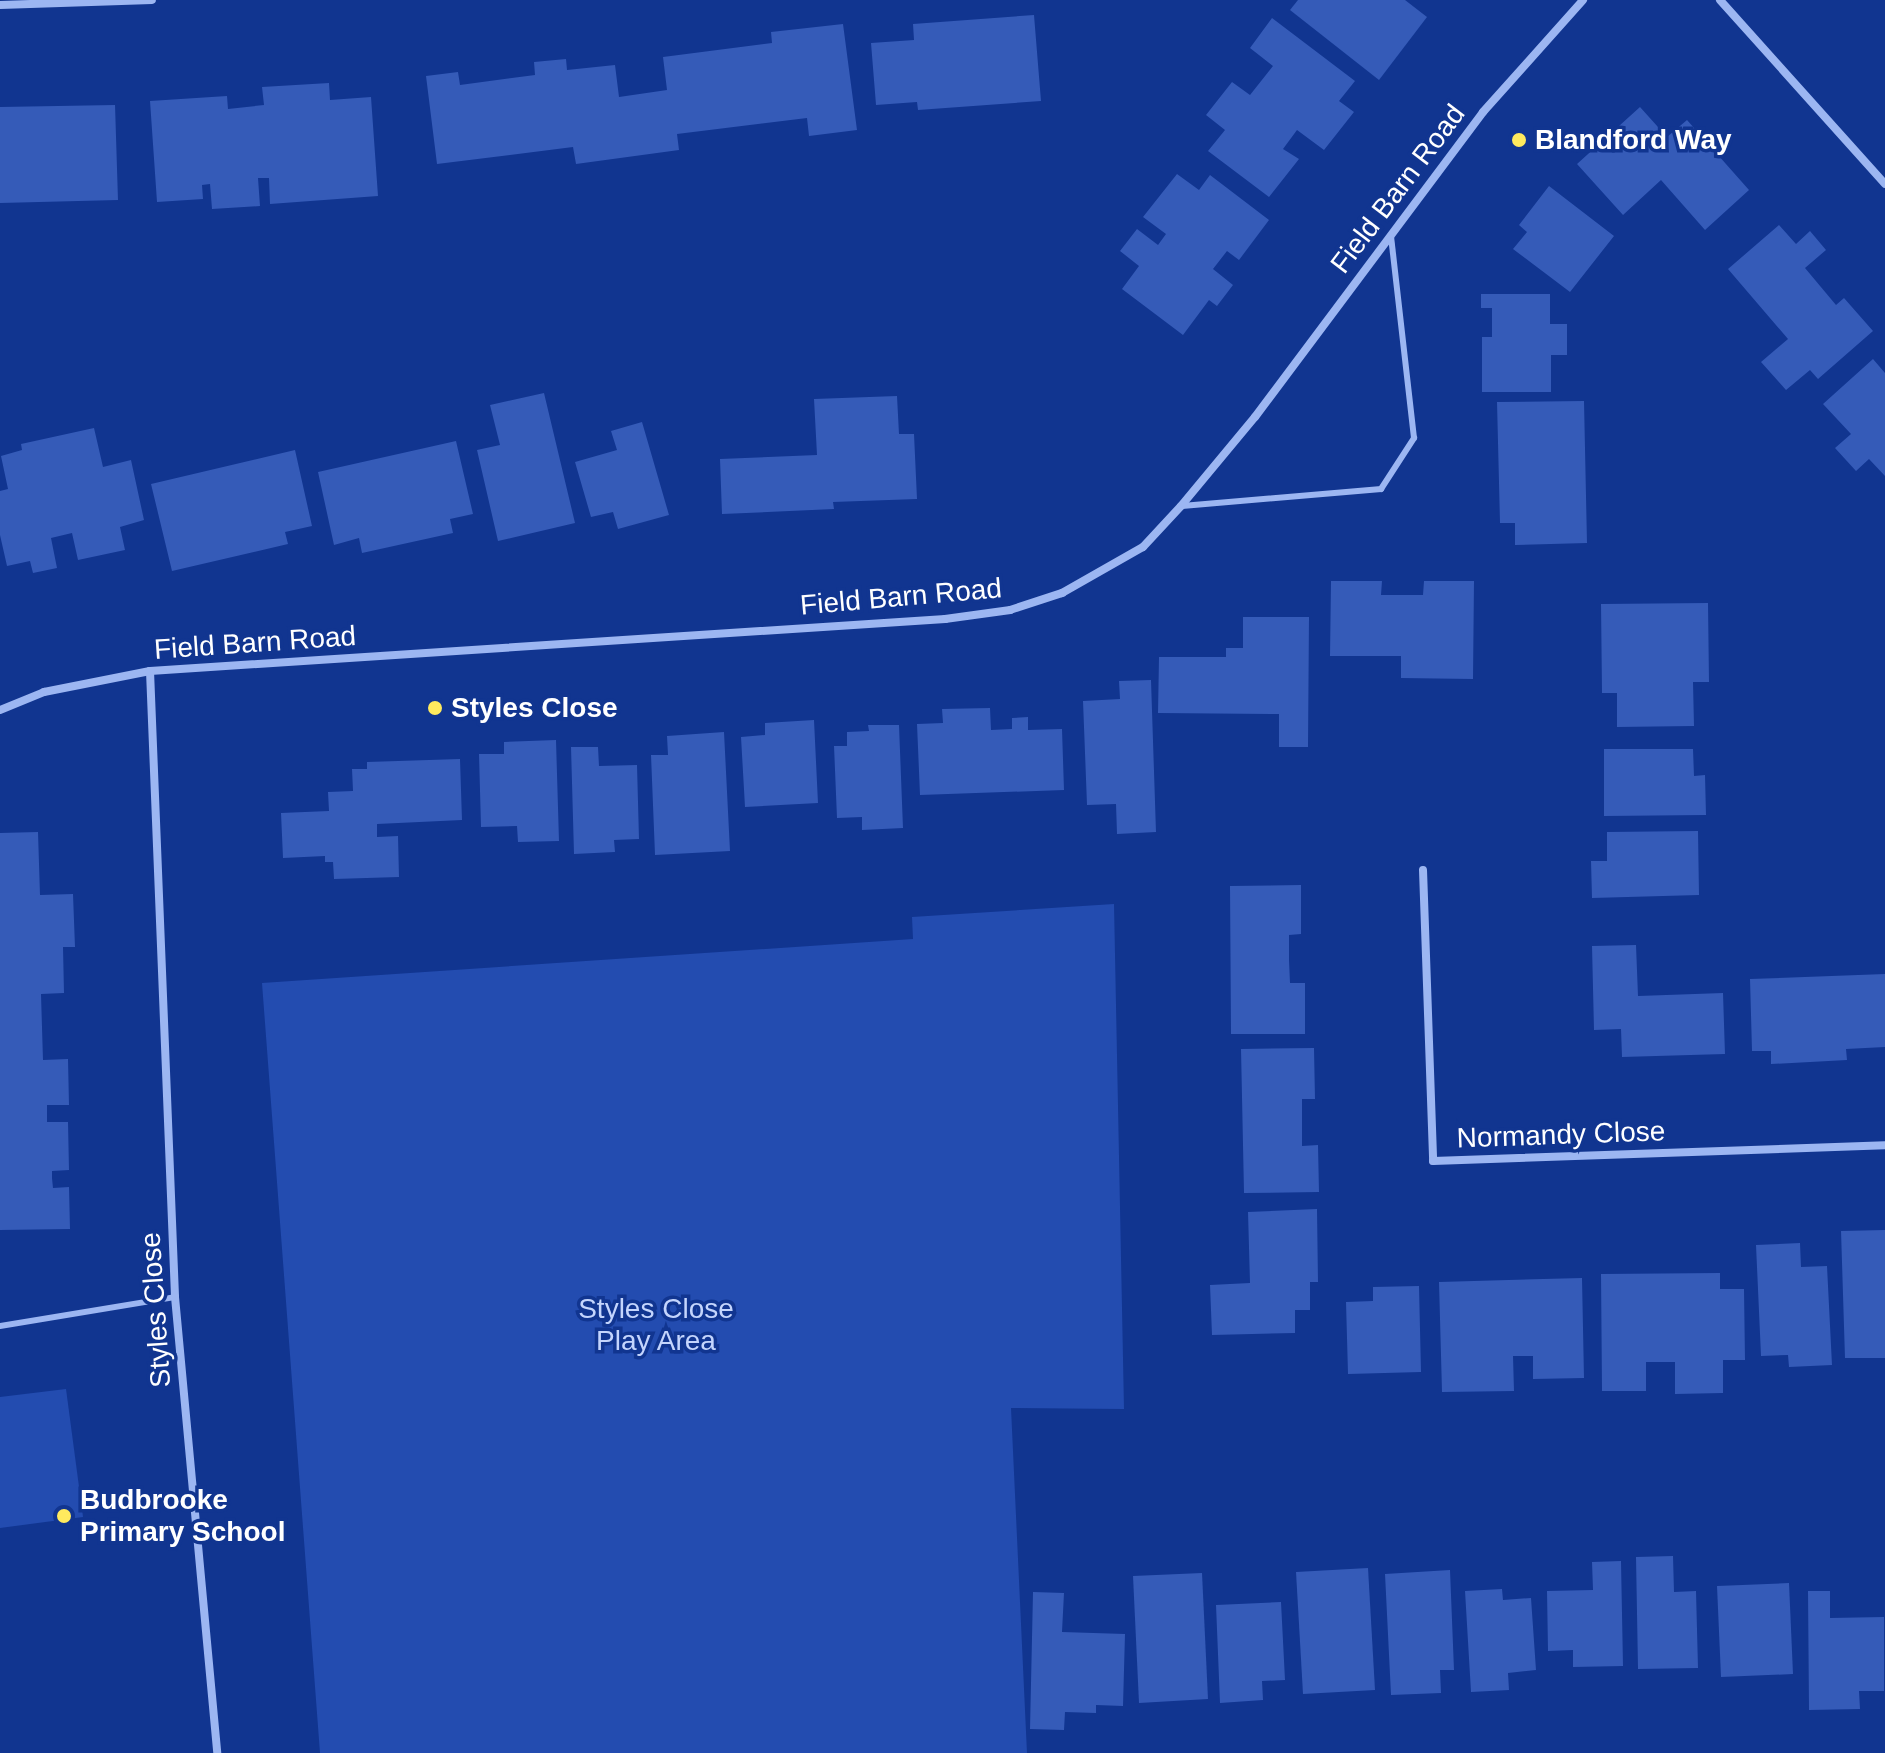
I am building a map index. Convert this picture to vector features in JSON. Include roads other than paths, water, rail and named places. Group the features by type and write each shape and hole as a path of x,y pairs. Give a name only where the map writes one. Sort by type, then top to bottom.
{"street":[{"path":"0,5 152,0"},
{"name":"Field Barn Road","path":"0,710 44,692 150,671 1010,610 1105,572 1143,547 1181,506 1391,236 1492,100 1583,0"},
{"path":"1720,0 1885,184"},
{"name":"Styles Close","path":"150,671 175,1297 217,1753"},
{"name":"Normandy Close","path":"1423,870 1433,1161 1885,1145"}],"lane":[{"path":"1181,506 1381,489 1414,438 1391,236"},
{"path":"0,1326 175,1297"}],"place":[{"name":"Blandford Way","path":"1519,140"},
{"name":"Styles Close","path":"435,708"},
{"name":"Budbrooke Primary School","path":"64,1516"}],"park label":[{"name":"Styles Close Play Area","path":"656,1325"}]}
